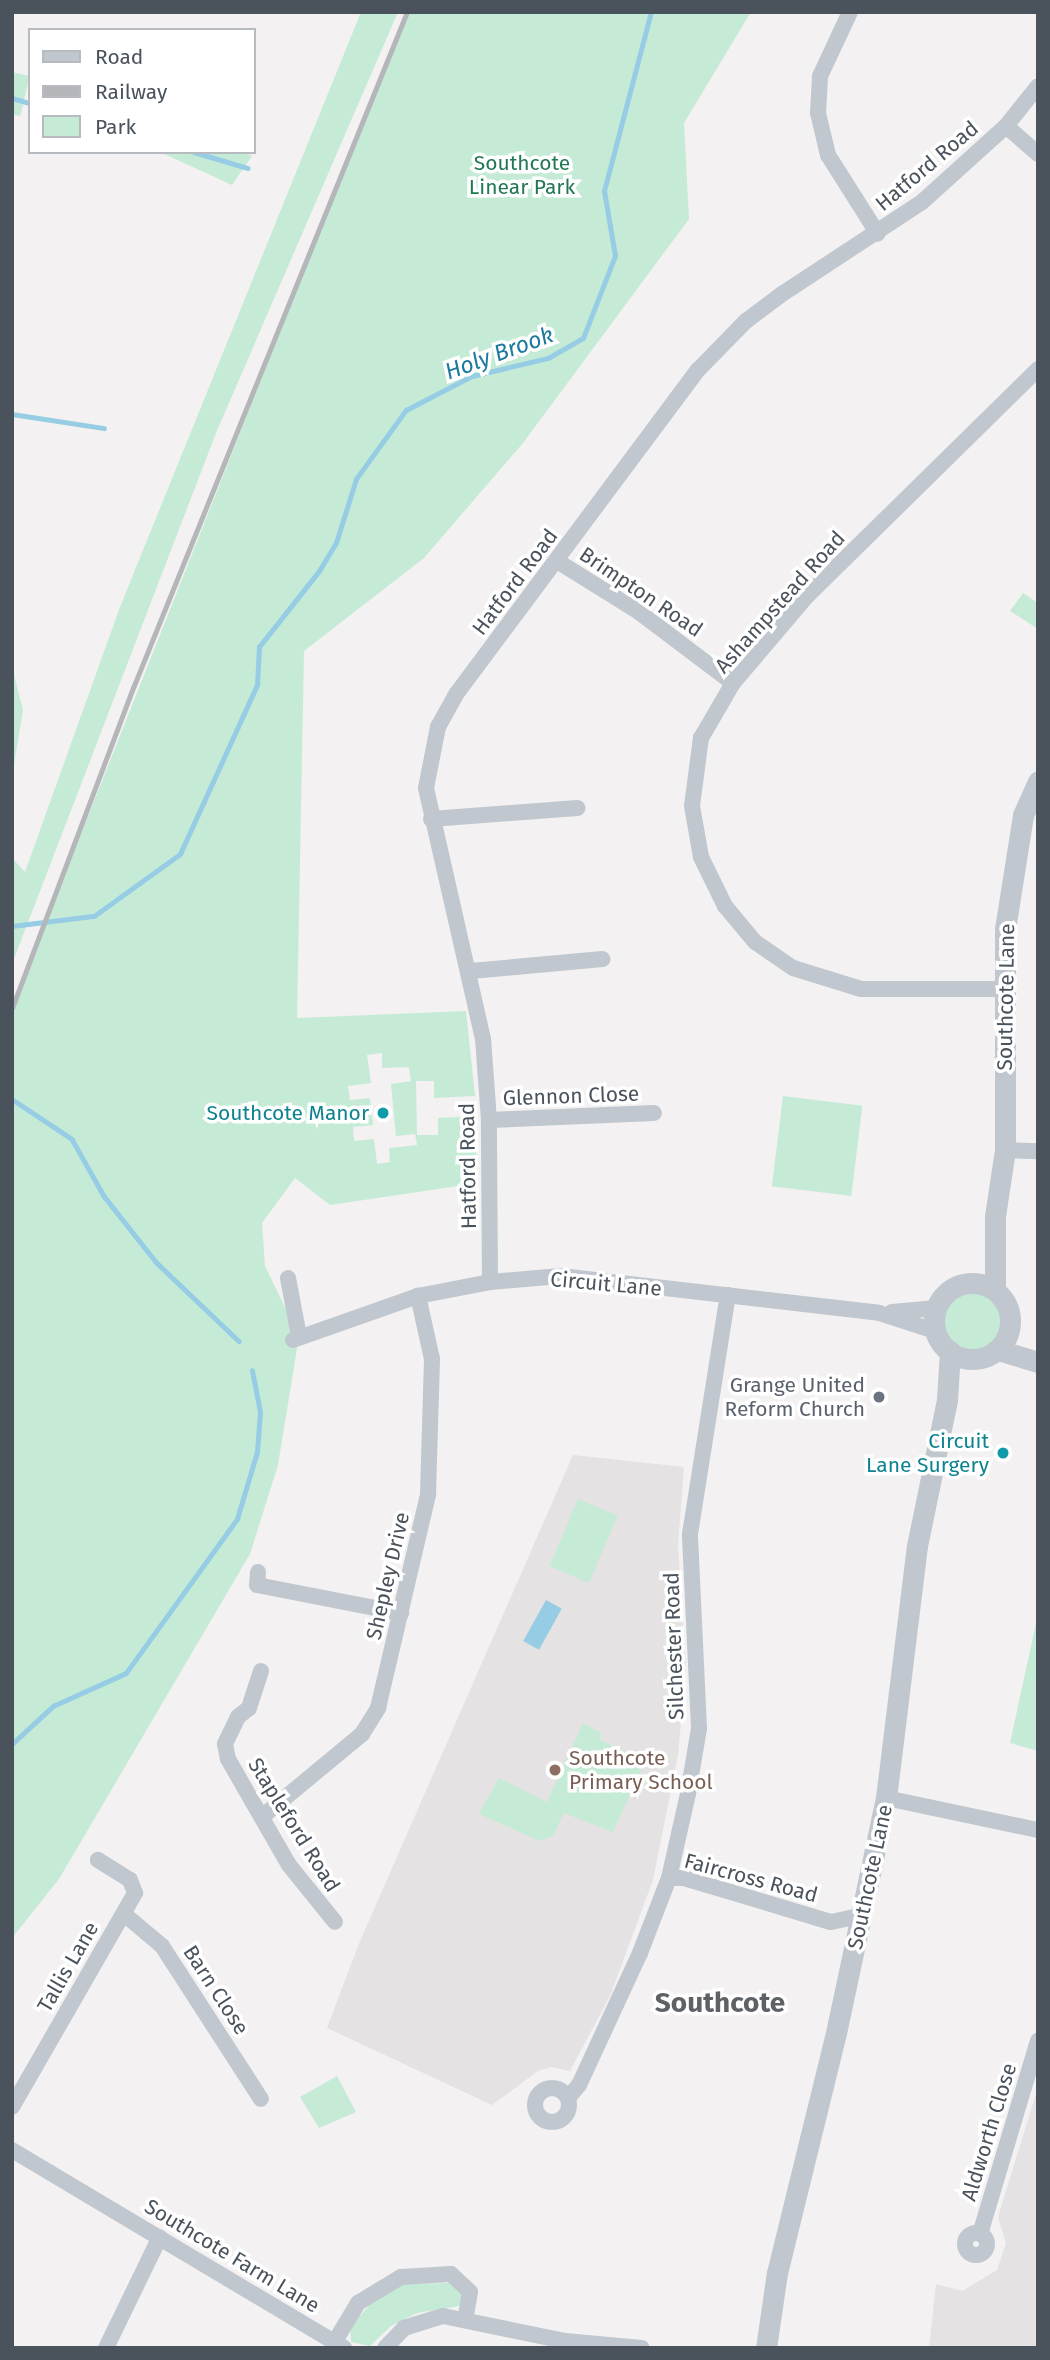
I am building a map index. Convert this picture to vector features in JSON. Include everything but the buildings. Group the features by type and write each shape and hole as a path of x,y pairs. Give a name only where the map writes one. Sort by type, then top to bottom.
{"street":[{"path":"850,12 820,76 818,113 828,155 878,234"},
{"name":"Hatford Road","path":"490,1282 489,1120 484,1039 471,971 431,819 426,788 438,727 457,693 698,370 746,321 878,234 932,193 1006,126 1038,86"},
{"path":"1006,126 1038,154"},
{"name":"Ashampstead Road","path":"1006,989 861,989 793,968 755,942 725,906 701,857 692,806 701,738 733,684 807,596 1038,369"},
{"name":"Brimpton Road","path":"558,561 639,612 733,684"},
{"name":"Southcote Lane","path":"995,1290 995,1216 1005,1150 1005,929 1023,815 1038,781"},
{"path":"431,819 578,808"},
{"path":"471,971 602,959"},
{"name":"Glennon Close","path":"489,1120 654,1113"},
{"path":"1005,1150 1038,1151"},
{"name":"Southcote Lane","path":"969,1283 995,1216"},
{"name":"Circuit Lane","path":"288,1278 296,1338 418,1296 490,1282 561,1276 878,1313 935,1331"},
{"path":"998,1350 1009,1327 1009,1309 995,1290 969,1283 950,1290 937,1308 935,1331 959,1355 998,1350 1038,1362"},
{"name":"Silchester Road","path":"568,2098 579,2085 640,1953 669,1878 699,1728 690,1534 728,1295"},
{"name":"Shepley Drive","path":"263,1816 362,1734 378,1708 416,1559 432,1450 432,1359 418,1296"},
{"name":"Circuit Lane","path":"878,1313 937,1308"},
{"path":"1009,1327 1038,1355"},
{"name":"Southcote Lane","path":"766,2348 777,2273 863,1915 886,1798 917,1546 959,1355"},
{"path":"258,1572 257,1585 401,1613"},
{"name":"Stapleford Road","path":"261,1671 249,1708 238,1717 225,1744 228,1759 289,1865 335,1922"},
{"path":"886,1798 1038,1830"},
{"name":"Tallis Lane","path":"12,2107 135,1893 130,1880 98,1860"},
{"name":"Faircross Road","path":"669,1878 684,1878 831,1922 863,1915"},
{"name":"Barn Close","path":"124,1914 162,1946 261,2099"},
{"name":"Aldworth Close","path":"980,2234 1038,2041"},
{"name":"Southcote Farm Lane","path":"12,2150 339,2345"},
{"path":"106,2348 160,2236"},
{"path":"339,2345 358,2303 401,2277 451,2274 470,2292 465,2319"},
{"path":"385,2348 404,2328 443,2316 565,2341 642,2348"}],"shaded area":[{"name":"Southcote Primary School","path":"573,1455 684,1467 678,1546 686,1669 678,1755 653,1880 610,1996 570,2071 551,2067 538,2071 492,2105 327,2028 358,1946"},
{"path":"1038,2087 1038,2348 929,2348 936,2284 962,2291 997,2270 1006,2243 998,2217"}],"green space":[{"path":"361,12 398,12 216,433 12,964 12,858 25,872 120,607"},
{"name":"Southcote Linear Park","path":"407,12 751,12 684,123 689,219 523,443 424,558 304,651 297,1018 466,1011 475,1096 434,1098 434,1081 416,1081 417,1135 438,1135 438,1118 476,1116 477,1195 465,1196 465,1185 330,1205 295,1178 262,1223 265,1266 299,1336 278,1465 250,1554 59,1879 12,1938 12,1008","holes":["382,1053 382,1068 409,1067 411,1081 391,1084 396,1136 415,1134 417,1145 389,1148 390,1162 377,1164 374,1139 354,1141 353,1127 373,1125 370,1098 350,1100 348,1086 371,1083 367,1055"]},
{"path":"12,72 28,76 20,116 12,114"},
{"path":"164,154 252,156 232,185"},
{"path":"1023,593 1038,603 1038,629 1010,611"},
{"path":"12,667 23,710 12,777"},
{"path":"783,1096 862,1106 851,1196 772,1186"},
{"path":"967,1291 979,1291 998,1304 1003,1321 1001,1333 990,1346 979,1351 967,1351 948,1338 943,1327 943,1315 956,1296"},
{"path":"578,1499 618,1516 589,1583 549,1566"},
{"path":"1038,1614 1038,1751 1010,1743"},
{"path":"583,1723 601,1733 600,1740 645,1761 613,1832 564,1813 553,1836 540,1841 479,1814 499,1778 547,1802"},
{"path":"337,2076 356,2112 319,2128 300,2097"},
{"path":"453,2283 465,2295 460,2306 417,2313 391,2326 370,2346 351,2342 350,2327 376,2298 404,2284"}],"water":[{"path":"546,1600 562,1609 539,1650 523,1641"}],"waterway":[{"name":"Holy Brook","path":"12,926 94,916 180,854 257,685 259,647 319,571 336,543 356,479 406,410 472,376 548,358 583,338 615,256 604,191 651,12"},
{"path":"12,98 28,102"},
{"path":"201,154 248,168"},
{"path":"12,414 104,428"},
{"path":"12,1099 72,1139 104,1196 157,1263 239,1341"},
{"path":"12,1744 53,1706 126,1673 237,1519 257,1452 260,1412 252,1371"}],"railway":[{"path":"12,1008 133,688 407,12"}],"place":[{"name":"Southcote Manor","path":"383,1113"},
{"name":"Grange United Reform Church","path":"879,1397"},
{"name":"Circuit Lane Surgery","path":"1003,1453"},
{"name":"Southcote Primary School","path":"555,1770"}],"district":[{"name":"Southcote","path":"720,2003"}]}
